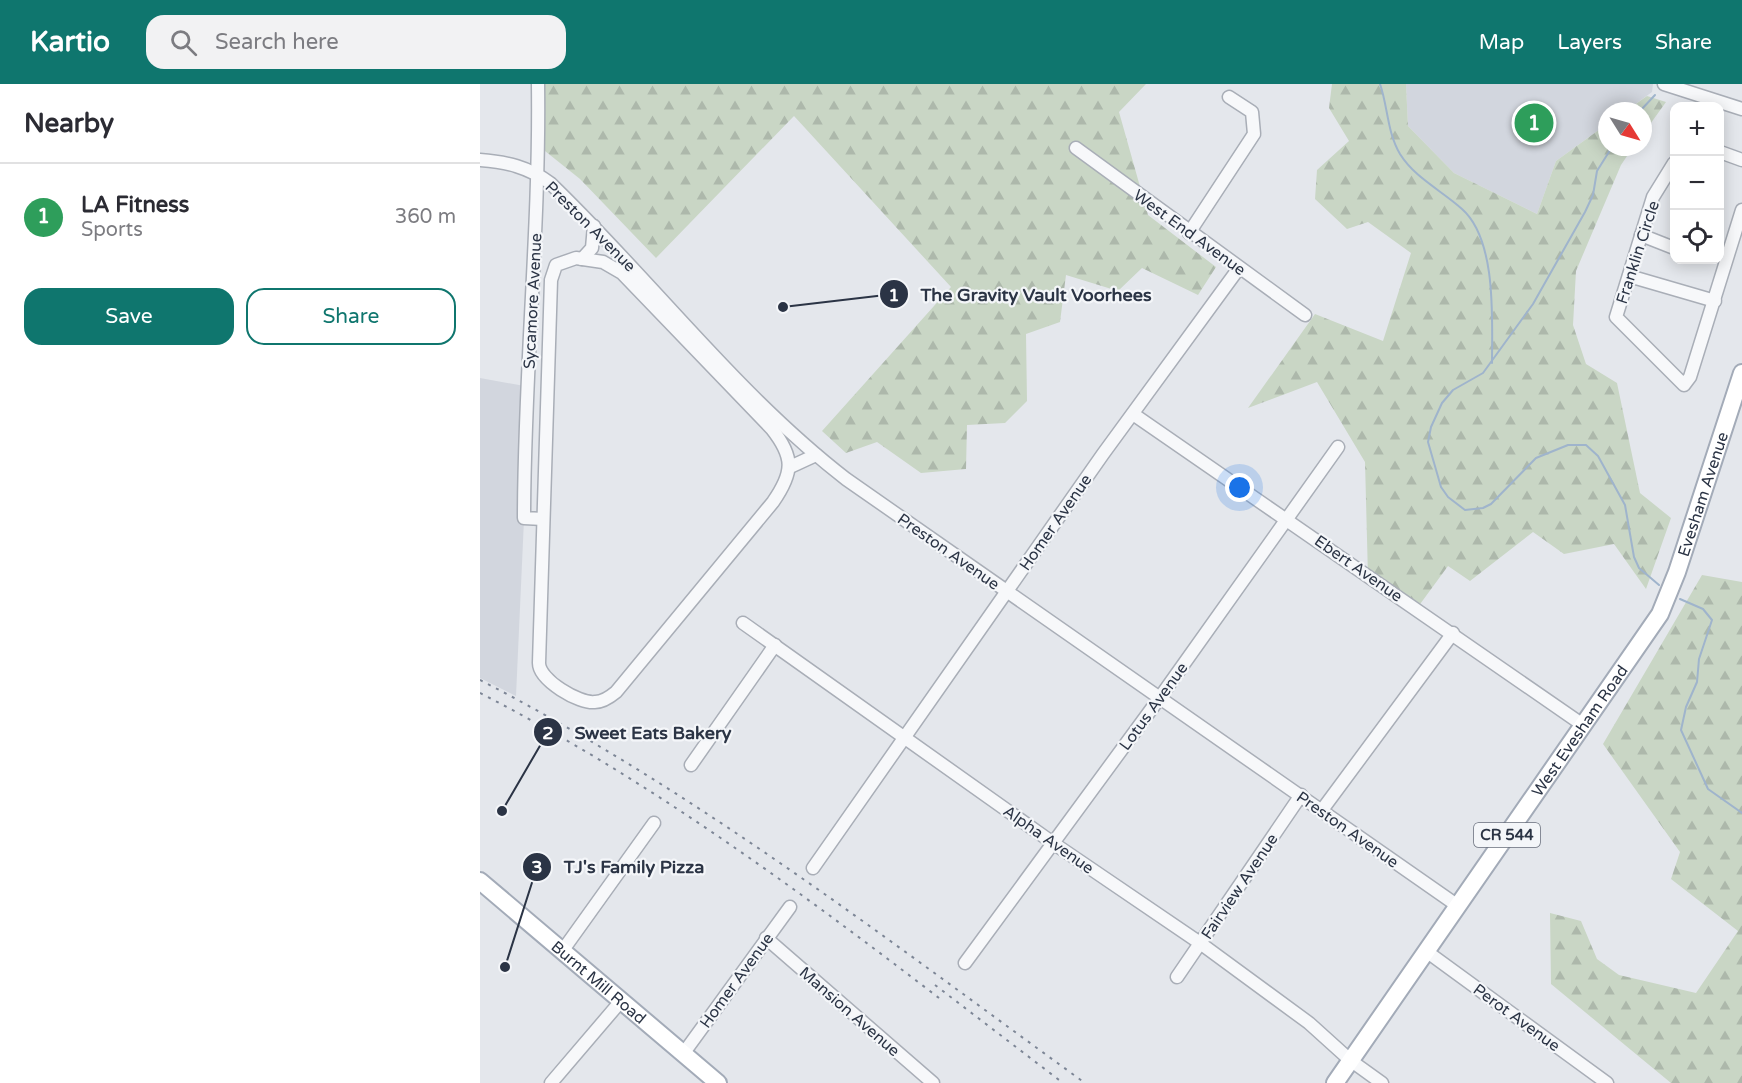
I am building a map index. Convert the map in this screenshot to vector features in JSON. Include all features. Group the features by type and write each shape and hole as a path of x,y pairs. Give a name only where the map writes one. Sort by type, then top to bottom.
{"main road":[{"name":"Evesham Avenue","path":"1673,582 1742,374"},
{"name":"West Evesham Road","path":"1335,1083 1660,614 1673,582"},
{"name":"Burnt Mill Road","path":"480,881 718,1083"}],"street":[{"name":"Sycamore Avenue","path":"538,84 540,175 524,455 524,518 543,519"},
{"path":"1664,84 1700,101 1742,109"},
{"path":"1189,233 1254,134 1252,112 1229,97"},
{"name":"West End Avenue","path":"1076,148 1189,233 1305,315"},
{"path":"1724,154 1742,160"},
{"name":"Preston Avenue","path":"480,160 506,162 540,175 594,226 816,455 1006,592 1161,696 1458,906"},
{"name":"Franklin Circle","path":"1670,169 1653,197 1616,317 1684,384 1690,377 1742,210"},
{"path":"582,259 592,248 594,226"},
{"path":"1641,236 1670,247"},
{"path":"597,261 598,252 608,241"},
{"name":"Preston Avenue","path":"565,260 597,261 622,273 772,429 786,449 790,467 783,488 773,502 616,692 601,701 584,701 548,681 539,670 543,519 552,272 565,260"},
{"name":"Homer Avenue","path":"813,868 1006,592 1239,268"},
{"path":"1629,276 1715,301"},
{"name":"Ebert Avenue","path":"1134,414 1583,725"},
{"path":"786,449 806,446"},
{"name":"Lotus Avenue","path":"965,963 1161,696 1338,447"},
{"path":"790,467 816,455"},
{"name":"Alpha Avenue","path":"743,623 1053,843 1200,943 1309,1023 1350,1060 1382,1083"},
{"path":"1322,810 1453,633"},
{"path":"690,765 775,645"},
{"name":"Fairview Avenue","path":"1177,977 1301,795"},
{"path":"563,950 654,822"},
{"name":"Homer Avenue","path":"683,1054 790,907"},
{"name":"Mansion Avenue","path":"766,938 933,1083"},
{"name":"Perot Avenue","path":"1426,951 1607,1083"},
{"path":"552,1083 621,1001"}],"shaded area":[{"path":"1406,84 1653,84 1652,92 1638,102 1598,102 1598,131 1556,161 1537,214 1454,173 1408,126"},
{"path":"480,378 530,387 516,696 480,678"}],"green space":[{"path":"540,84 1146,84 1119,112 1148,215 1216,267 1198,295 1142,268 1118,291 1066,275 1060,322 1026,334 1027,401 1005,423 967,425 966,469 921,473 877,442 846,453 822,431 951,287 794,116 656,258 580,179 545,151 539,149"},
{"path":"1332,84 1406,84 1408,126 1454,173 1537,214 1556,161 1598,131 1598,156 1627,156 1621,165 1576,271 1573,325 1586,364 1617,383 1640,493 1671,518 1646,589 1614,544 1564,554 1533,532 1470,581 1448,566 1415,611 1368,577 1365,462 1317,382 1248,408 1315,314 1383,341 1411,253 1368,222 1347,229 1315,199 1317,170 1349,141 1329,108"},
{"path":"1647,96 1666,102 1652,121 1652,102 1639,102"},
{"path":"1702,575 1742,582 1742,1083 1671,1083 1551,984 1550,913 1581,921 1597,959 1619,975 1696,993 1738,931 1671,879 1680,852 1603,744"}],"waterway":[{"path":"1380,84 1390,128 1400,154 1413,170 1462,209 1473,223 1481,240 1487,260 1492,304 1492,363"},
{"path":"1648,102 1655,95"},
{"path":"1606,156 1597,171 1593,195 1585,212 1533,304 1483,373 1453,390 1442,403 1431,427 1428,442 1441,487 1448,497 1465,510 1483,508 1491,504 1536,458 1568,445 1586,445 1598,456 1625,505 1634,557 1639,568 1659,585"},
{"path":"1680,599 1703,609 1712,620 1699,659 1697,682 1686,707 1681,730 1708,789 1742,813"}],"railway":[{"path":"480,680 560,723 715,819 864,922 1085,1083"},
{"path":"480,693 600,760 659,797 773,874 939,998"},
{"path":"935,985 1063,1083"}],"place":[{"name":"LA Fitness","path":"1534,123"},
{"name":"The Gravity Vault Voorhees","path":"783,307"},
{"name":"Sweet Eats Bakery","path":"502,811"},
{"name":"TJ's Family Pizza","path":"505,967"}]}
